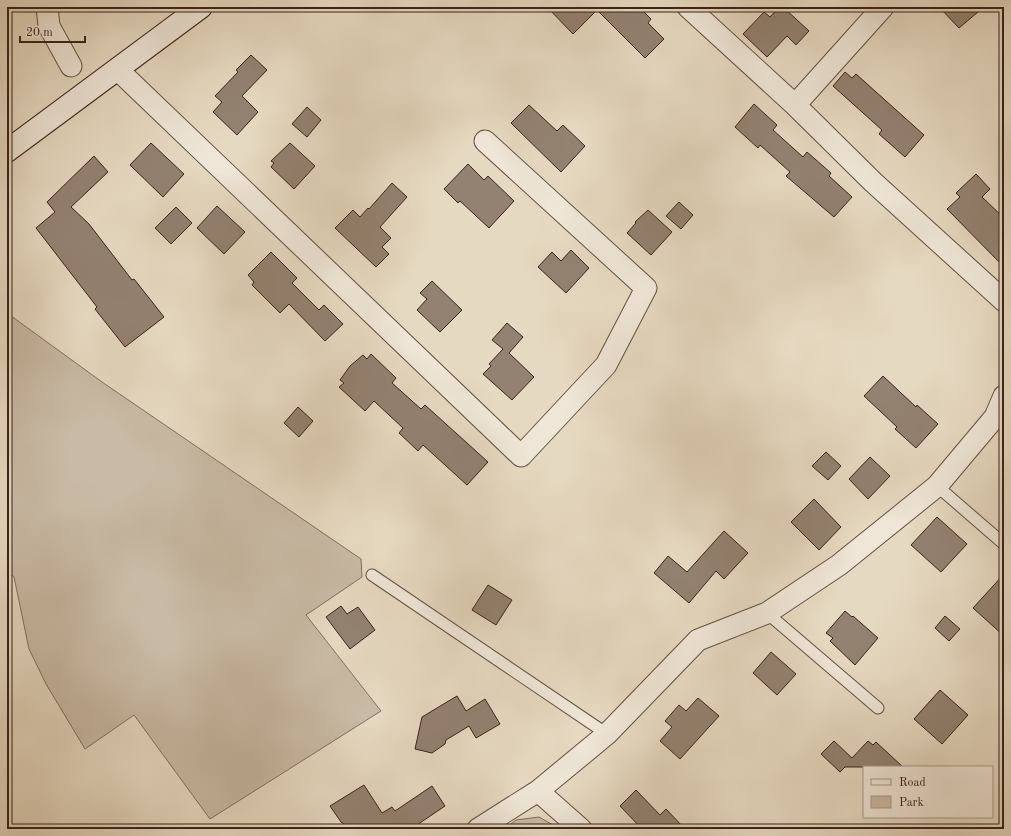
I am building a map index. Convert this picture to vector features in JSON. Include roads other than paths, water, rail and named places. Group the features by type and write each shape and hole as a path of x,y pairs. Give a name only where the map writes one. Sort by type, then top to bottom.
{"main road":[{"path":"7,151 201,7"}],"street":[{"path":"47,7 49,26 70,66"},
{"path":"795,105 883,7"},
{"path":"693,8 795,105 872,182 1004,301"},
{"path":"117,69 521,456 606,365 646,288 485,141"},
{"path":"478,829 538,791 607,734 698,640 767,613 839,566 937,486 995,417 1004,396"},
{"path":"538,791 581,829"}],"lane":[{"path":"937,486 1004,544"},
{"path":"372,575 607,734"},
{"path":"767,613 878,708"}]}
